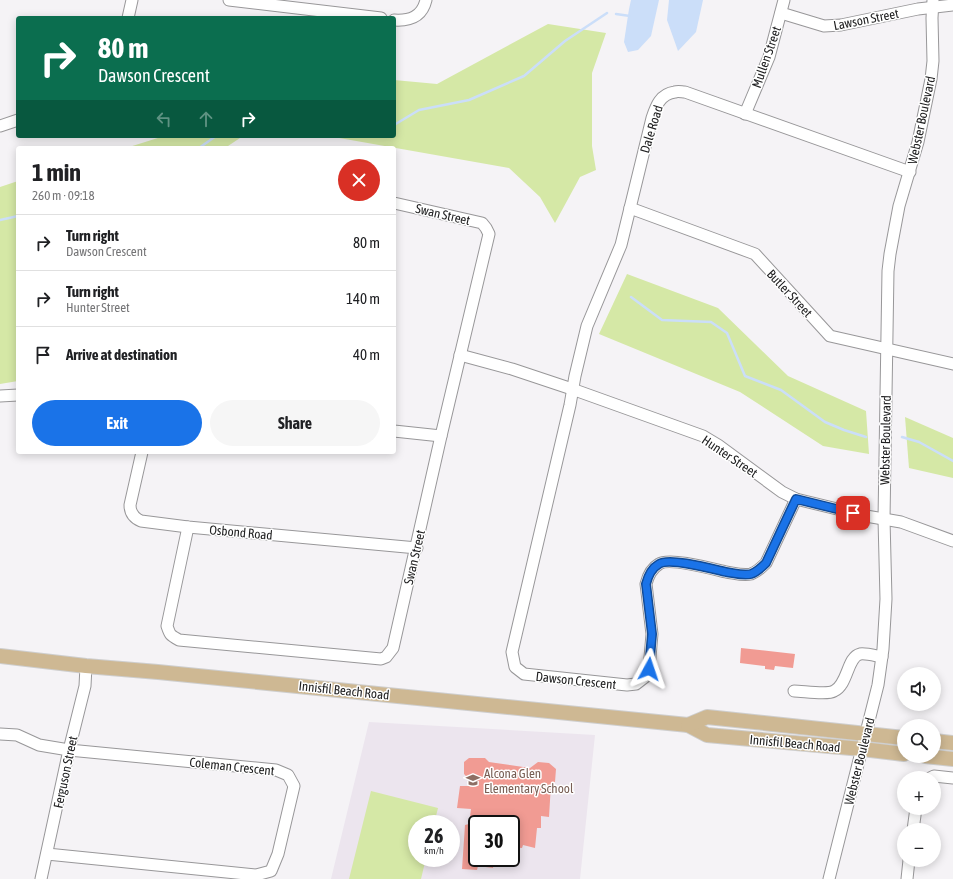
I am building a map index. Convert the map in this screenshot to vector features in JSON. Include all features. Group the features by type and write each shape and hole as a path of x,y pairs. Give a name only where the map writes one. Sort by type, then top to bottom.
{"main road":[{"name":"Innisfil Beach Road","path":"0,656 86,666 688,725 707,735 897,753"},
{"name":"Innisfil Beach Road","path":"688,725 708,718 897,737"},
{"path":"941,742 953,743"},
{"path":"941,758 953,759"}],"street":[{"path":"128,16 132,0"},
{"path":"229,0 364,16"},
{"path":"396,20 404,20 416,16 422,10 426,0"},
{"name":"Mullen Street","path":"745,114 769,57 784,0"},
{"name":"Lawson Street","path":"781,13 824,26 841,25 918,9 932,4 953,5"},
{"name":"Webster Boulevard","path":"830,879 878,685 882,657 886,599 884,519 888,288 890,254 899,206 923,124 931,80 933,62 932,4"},
{"name":"Dale Road","path":"572,389 587,326 621,245 652,118 660,99 675,92 685,92 910,172"},
{"path":"0,126 16,121"},
{"name":"Swan Street","path":"188,527 167,626 170,634 175,638 179,640 381,659 386,657 393,648 489,234 482,223 396,203"},
{"name":"Butler Street","path":"630,208 755,254 830,336 953,364"},
{"name":"Hunter Street","path":"460,356 512,369 703,436 718,445 782,492 796,499 812,504 901,522 953,541"},
{"name":"Dawson Crescent","path":"572,389 512,652 515,667 524,674 627,685 636,684 645,677 649,669 652,634 646,584 653,569 660,563 668,561 738,574 750,574 758,571 766,563 796,499"},
{"path":"0,396 16,396"},
{"path":"396,431 441,436"},
{"name":"Osbond Road","path":"142,454 130,503 130,510 136,519 188,527 417,548"},
{"path":"794,691 828,693 835,691 843,684 853,660 858,654 882,657"},
{"name":"Ferguson Street","path":"41,879 69,750 85,686 86,666"},
{"path":"0,734 17,735 39,745 69,750"},
{"name":"Coleman Crescent","path":"47,854 256,875 271,871 278,854 294,786 288,775 276,770 69,750"},
{"path":"941,777 953,778"},
{"path":"906,879 908,867"}],"shaded area":[{"name":"Alcona Glen Elementary School","path":"369,722 595,735 580,879 331,879"}],"green space":[{"path":"548,24 606,33 592,73 592,146 596,170 580,177 555,223 540,197 509,168 396,148 396,146 385,146 339,138 396,138 396,80 437,84"},
{"path":"158,138 240,138 228,146 132,146"},
{"path":"16,182 16,381 0,384 0,187"},
{"path":"627,274 718,308 788,376 866,411 869,454 823,446 740,392 599,334"},
{"path":"905,417 953,438 953,478 909,468"},
{"path":"371,791 438,808 436,815 408,815 408,867 424,867 421,879 349,879"}],"water":[{"path":"631,0 659,0 651,36 638,50 628,52 624,42"},
{"path":"669,0 703,0 696,32 678,51 667,20"}],"building":[{"path":"741,648 795,654 793,668 775,666 774,670 765,669 765,666 740,663"},
{"path":"469,758 485,758 489,762 530,768 538,762 549,763 556,769 555,782 551,784 549,817 541,816 541,828 537,828 535,848 523,845 522,848 520,848 520,815 470,815 471,809 457,808 460,786 476,786 464,774 464,762"},
{"path":"468,824 468,867 478,867 477,870 462,869 465,825"}],"waterway":[{"path":"396,124 419,110 469,100 524,76 565,41 607,13"},
{"path":"616,14 630,16"},
{"path":"202,146 213,138"},
{"path":"0,220 16,216"},
{"path":"631,297 662,320 711,322 727,333 745,376 781,390 825,422 866,437"},
{"path":"902,437 919,442 953,461"}],"place":[{"name":"Alcona Glen Elementary School","path":"473,780"}],"route":[{"path":"649,669 652,634 646,584 653,569 660,563 668,561 677,562 738,574 750,574 758,571 766,563 796,499 853,513"}]}
